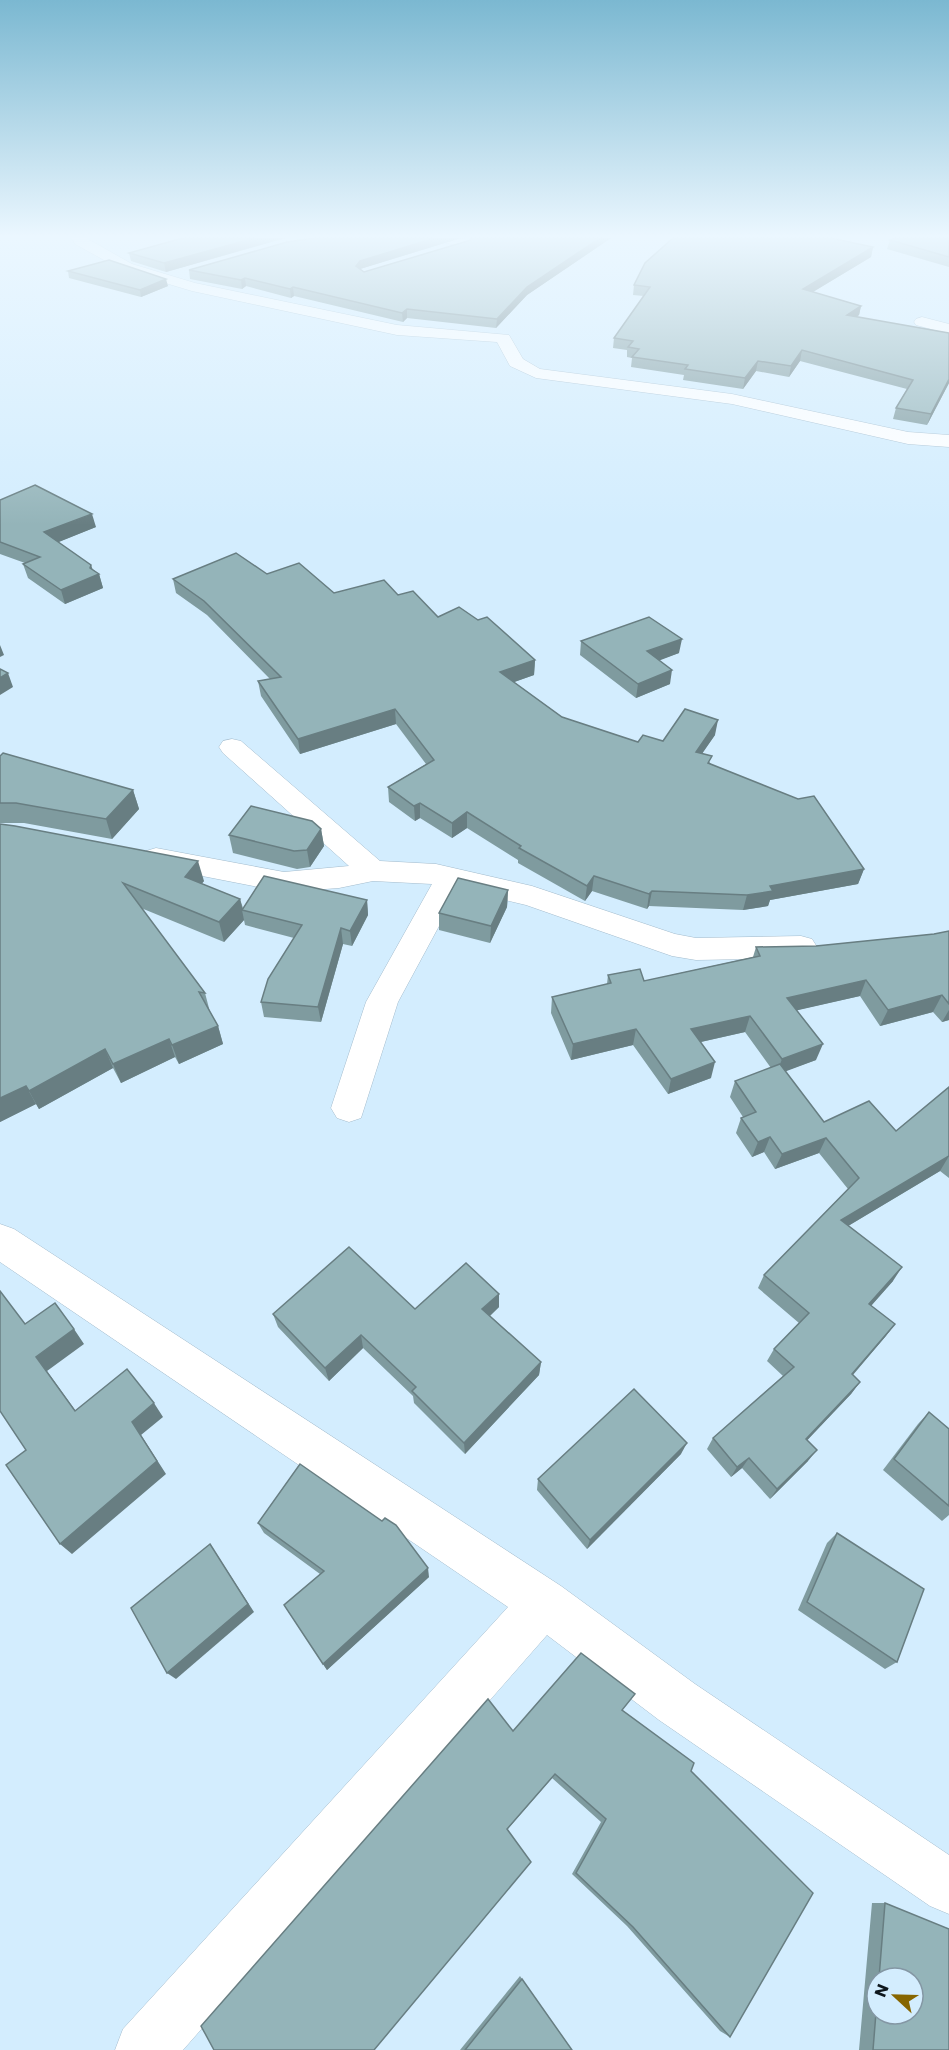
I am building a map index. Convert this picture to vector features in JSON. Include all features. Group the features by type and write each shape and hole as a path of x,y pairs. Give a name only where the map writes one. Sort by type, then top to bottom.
{"street":[{"path":"446,334 503,338 516,362 536,373 732,399 908,438 949,441"},
{"path":"232,747 373,871"},
{"path":"129,853 284,882 339,878 373,871 436,874 532,896 672,945 696,949 765,949 833,945"},
{"path":"349,1108 382,1002 451,877"},
{"path":"0,1241 543,1603 677,1702 949,1887"},
{"path":"144,2050 543,1603"}],"building":[{"path":"617,334 949,334 949,379 931,414 896,408 913,380 802,350 791,366 758,361 745,378 685,369 688,365 632,357 639,349 628,347 633,341 614,338"},
{"path":"35,485 92,514 44,532 91,565 90,568 99,574 61,590 23,564 40,557 0,542 0,500"},
{"path":"236,553 267,574 299,563 334,593 384,580 398,595 413,591 438,617 459,607 478,620 487,617 535,660 500,672 562,717 638,742 643,735 663,741 685,709 718,720 696,752 712,756 708,763 798,799 814,796 864,869 770,886 773,891 747,895 652,891 649,894 594,876 587,886 519,848 521,846 467,812 452,823 420,803 414,806 388,787 434,760 395,709 298,739 258,681 281,677 204,601 173,579"},
{"path":"649,617 682,639 647,651 672,670 638,684 581,641"},
{"path":"0,669 8,673 0,678"},
{"path":"3,753 133,790 106,819 16,803 0,803 0,756"},
{"path":"251,806 312,821 321,829 307,850 294,851 229,835"},
{"path":"0,824 198,861 185,877 240,899 219,922 123,883 205,993 199,992 218,1026 172,1045 169,1039 113,1064 105,1049 29,1091 26,1086 0,1098"},
{"path":"264,876 367,900 350,931 341,928 318,1007 261,1002 268,979 302,925 242,910"},
{"path":"458,878 508,890 491,926 439,913"},
{"path":"949,931 949,1004 942,995 888,1010 866,980 787,998 823,1044 782,1059 750,1016 691,1029 715,1062 671,1079 636,1029 573,1044 552,997 611,983 608,975 640,969 644,981 760,956 756,947 816,946"},
{"path":"780,1064 824,1122 869,1101 896,1131 949,1087 949,1156 841,1220 902,1267 869,1304 895,1324 852,1374 860,1382 806,1439 817,1450 777,1489 749,1458 737,1467 713,1438 794,1367 774,1349 809,1313 764,1275 859,1178 826,1138 782,1154 770,1137 758,1142 741,1118 756,1112 735,1081"},
{"path":"349,1247 415,1309 466,1263 499,1294 482,1309 541,1362 464,1443 412,1391 416,1387 361,1335 325,1368 273,1314"},
{"path":"0,1291 25,1324 55,1303 74,1329 36,1357 75,1411 127,1369 154,1403 132,1422 157,1461 60,1544 6,1465 26,1450 0,1411"},
{"path":"634,1389 687,1443 590,1540 538,1479"},
{"path":"929,1412 949,1429 949,1506 894,1459"},
{"path":"300,1464 382,1521 385,1518 396,1525 428,1568 323,1664 284,1605 324,1571 258,1523"},
{"path":"837,1533 924,1589 897,1662 807,1602"},
{"path":"210,1544 248,1604 167,1673 131,1608"},
{"path":"581,1653 635,1694 622,1710 694,1763 691,1771 813,1893 730,2037 633,1927 576,1873 606,1819 555,1774 507,1829 531,1862 374,2050 214,2050 201,2026 488,1699 513,1731"},
{"path":"885,1903 949,1929 949,2050 873,2050 875,2026 925,2026 925,1966 880,1966"},
{"path":"522,1979 572,2050 465,2050"}]}
